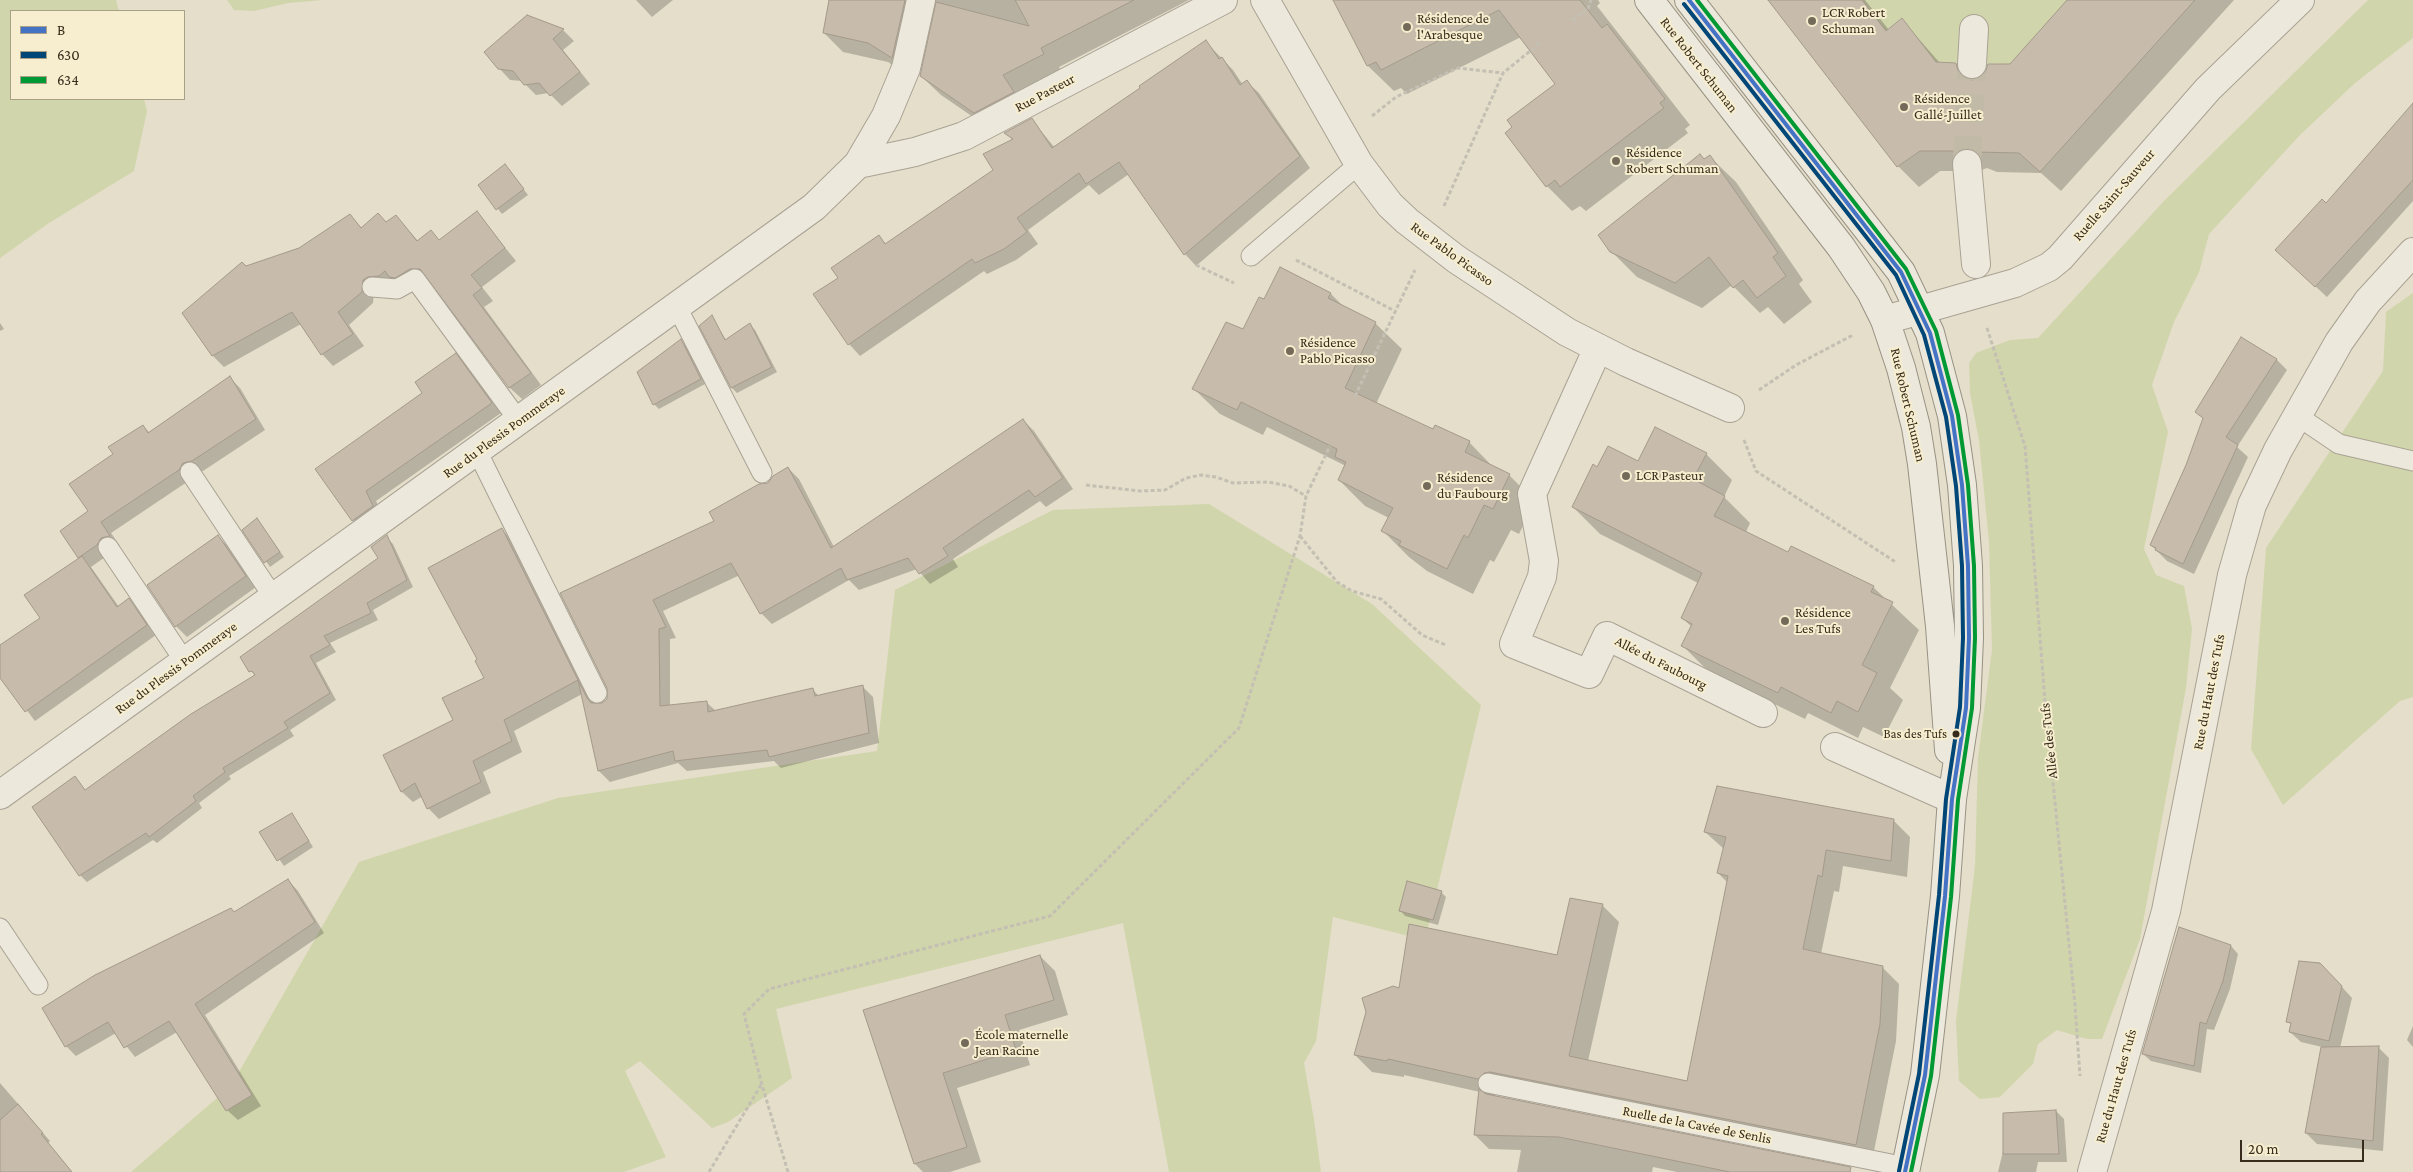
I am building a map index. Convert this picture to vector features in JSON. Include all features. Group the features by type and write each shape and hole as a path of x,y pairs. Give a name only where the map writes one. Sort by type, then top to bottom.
{"street":[{"name":"Rue du Plessis Pommeraye","path":"0,795 814,207 858,164 874,140 898,93 906,68 921,0"},
{"name":"Rue Pasteur","path":"858,164 915,152 964,136 1223,0"},
{"name":"Rue Pablo Picasso","path":"1265,0 1359,164 1390,205 1429,240 1546,319 1598,348 1730,408"},
{"name":"Rue Robert Schuman","path":"1649,0 1841,247 1871,292 1885,320 1901,368 1916,427 1936,588 1952,799"},
{"name":"Rue Robert Schuman","path":"1689,0 1901,272 1920,310 1939,360 1952,416 1962,485 1968,566 1969,638 1966,708 1952,799 1950,843 1931,1032 1925,1075 1906,1169"},
{"name":"Ruelle Saint-Sauveur","path":"1885,320 2015,283 2049,267 2060,258 2208,89 2300,0"},
{"path":"1972,64 1974,29"},
{"path":"1967,164 1976,264"},
{"name":"Rue du Haut des Tufs","path":"2092,1172 2166,911 2232,575 2252,505 2264,476 2296,415 2354,320 2413,252"},
{"name":"Allée du Faubourg","path":"1598,348 1532,494 1544,561 1542,577 1514,644 1589,674 1607,636 1763,713"},
{"path":"1835,747 1952,799"}],"lane":[{"path":"1250,256 1359,164"},
{"path":"372,288 397,290 415,279 519,421"},
{"path":"677,307 762,473"},
{"path":"2296,415 2339,444 2413,461"},
{"path":"477,451 597,692"},
{"path":"190,472 274,598"},
{"path":"108,547 185,662"},
{"path":"0,928 38,985"},
{"name":"Ruelle de la Cavée de Senlis","path":"1488,1083 1906,1169"}],"path":[{"path":"1572,20 1588,9 1591,0"},
{"path":"1355,396 1429,240 1503,73 1540,43"},
{"path":"1344,138 1396,97 1458,68 1503,73"},
{"path":"1291,260 1300,261 1396,311"},
{"path":"1196,265 1231,283 1240,283"},
{"name":"Allée des Tufs","path":"1986,323 2025,446 2044,701 2076,1005 2081,1084"},
{"path":"1837,342 1796,365 1730,408 1756,472 1936,588"},
{"path":"788,1172 762,1085 744,1014 769,989 1050,916 1239,728 1300,536 1306,496 1330,446"},
{"path":"1086,485 1140,490 1165,490 1186,478 1201,475 1216,477 1232,483 1268,482 1289,486 1306,496"},
{"path":"1300,536 1336,582 1352,592 1381,599 1422,635 1446,645"},
{"path":"709,1172 762,1085"}],"green space":[{"path":"0,0 116,0 119,10 10,10 10,100 144,100 147,111 134,171 49,223 0,258"},
{"path":"227,0 323,0 288,3 254,11 234,10"},
{"path":"1862,0 2067,0 2034,65 1911,61 1926,49 1902,18 1885,31"},
{"path":"2368,0 2413,0 2413,38 2355,83 2299,136 2209,234 2199,272 2174,322 2152,385 2168,432 2144,549 2156,575 2184,586 2192,629 2186,688 2140,939 2102,1039 2087,1039 2057,1030 2038,1044 2033,1064 2000,1097 1980,1099 1959,1081 1956,1021 1975,866 1978,758 1992,650 1989,542 1979,440 1970,393 1969,363 1976,353 2010,340 2038,338 2164,201"},
{"path":"2413,293 2413,697 2400,701 2283,805 2251,749 2266,548 2383,371 2386,312"},
{"path":"1209,504 1372,604 1481,705 1425,940 1333,917 1316,1041 1304,1063 1321,1172 1169,1172 1123,923 776,1009 792,1078 728,1122 712,1128 640,1061 625,1071 666,1157 624,1172 131,1172 231,1086 359,862 558,798 877,751 895,590 1053,510"}],"building":[{"path":"829,0 905,0 892,58 868,43 823,33"},
{"path":"1015,0 1134,0 1041,48 1044,54 1003,75 1014,92 974,113 920,76 936,2 1029,26"},
{"path":"1333,0 1580,0 1602,28 1607,24 1665,99 1660,103 1664,108 1560,187 1555,180 1546,187 1505,133 1512,127 1507,120 1555,84 1499,10 1381,70 1376,62 1367,66"},
{"path":"1768,0 1862,0 1886,31 1902,18 1936,62 1956,63 1958,71 1963,77 1972,80 1979,78 1985,73 1988,64 2010,64 2067,0 2195,0 2040,172 2019,153 1976,152 1966,148 1958,151 1920,151 1897,167"},
{"path":"527,15 564,29 553,39 580,72 550,96 539,83 524,85 513,71 498,69 484,52"},
{"path":"1206,40 1219,59 1222,57 1240,85 1247,80 1300,156 1184,255 1119,162 1086,184 1079,173 1017,218 1027,232 1004,249 975,263 972,259 848,345 813,294 838,278 831,268 879,235 885,244 993,170 983,154 1013,139 1004,133 1032,118 1052,148"},
{"path":"2413,103 2413,180 2315,287 2275,250 2322,199 2326,203"},
{"path":"1700,154 1704,159 1710,155 1778,253 1773,257 1786,276 1757,298 1743,280 1733,288 1709,257 1675,283 1610,252 1598,235"},
{"path":"505,164 524,189 496,210 478,185"},
{"path":"477,211 505,248 471,275 482,288 473,295 531,373 509,388 420,269 410,269 395,278 389,277 385,271 379,276 368,277 363,280 362,292 338,312 353,334 321,355 292,312 212,356 182,313 242,262 246,266 299,248 350,214 361,228 378,213 386,222 396,215 417,241 431,230 439,240"},
{"path":"1280,267 1331,293 1328,298 1376,322 1345,388 1433,429 1435,425 1470,441 1465,452 1510,474 1493,509 1484,505 1468,538 1464,535 1447,569 1399,545 1401,541 1381,531 1393,508 1338,480 1346,462 1335,457 1337,449 1241,402 1237,410 1192,389 1226,322 1243,329 1259,297 1264,299"},
{"path":"712,315 725,340 750,323 772,367 731,388 699,326"},
{"path":"2241,337 2277,359 2226,437 2238,445 2183,564 2155,550 2156,548 2150,545 2186,465 2203,418 2195,412"},
{"path":"681,339 701,379 653,405 637,372"},
{"path":"456,353 492,403 366,491 373,506 352,521 315,469 422,393 415,382"},
{"path":"230,376 256,419 192,461 183,463 179,470 101,522 110,536 101,538 97,545 78,558 60,531 88,511 69,484 113,454 108,447 143,425 148,433"},
{"path":"1023,419 1063,478 1035,497 1029,490 982,521 943,548 948,556 919,574 908,558 847,580 841,568 760,614 731,563 653,600 666,627 659,629 660,706 707,701 708,712 813,688 815,696 863,685 869,733 769,757 767,750 675,761 673,751 598,771 578,680 591,703 602,703 607,699 607,688 560,593 714,521 709,512 759,484 768,483 773,476 788,467 831,548"},
{"name":"Résidence Les Tufs","path":"1655,427 1707,453 1693,479 1725,496 1714,516 1788,552 1791,546 1874,586 1871,592 1893,602 1862,665 1877,673 1858,712 1837,701 1831,713 1781,687 1778,693 1681,646 1692,624 1681,618 1702,573 1572,507 1593,464 1597,467 1608,446 1638,461"},
{"path":"257,518 280,552 264,563 242,530"},
{"path":"502,528 578,680 504,720 512,741 473,761 481,782 427,809 415,783 401,792 383,755 453,720 442,698 484,678 475,661 477,659 428,568"},
{"path":"218,535 246,576 175,627 147,585"},
{"path":"387,535 407,580 367,603 371,613 324,636 330,645 310,656 330,693 284,722 288,728 223,768 225,772 193,796 196,801 149,837 146,833 79,876 32,807 75,776 85,790 191,714 255,675 252,671 249,672 240,657 378,558 371,547"},
{"path":"82,556 117,607 129,598 147,625 25,712 0,678 0,645 40,618 24,595"},
{"path":"1717,786 1894,819 1891,861 1826,850 1822,877 1818,875 1803,949 1883,966 1880,1024 1856,1145 1490,1072 1484,1073 1478,1079 1388,1059 1387,1061 1354,1055 1366,1012 1362,998 1393,986 1399,988 1409,924 1557,955 1570,898 1603,904 1569,1056 1687,1081 1728,876 1717,873 1726,837 1704,832"},
{"path":"292,813 309,841 277,861 259,832"},
{"path":"288,879 315,922 195,1004 252,1095 226,1111 169,1021 124,1048 108,1022 65,1047 42,1008 95,975 231,908 234,912"},
{"path":"1407,881 1442,891 1433,920 1399,911"},
{"path":"2179,927 2231,945 2223,981 2206,1024 2200,1022 2194,1066 2142,1054"},
{"path":"1040,955 1054,1000 1005,1015 1016,1050 943,1073 967,1147 914,1164 863,1010"},
{"path":"2299,961 2320,963 2342,986 2329,1041 2289,1032 2291,1023 2286,1022"},
{"path":"2379,1046 2373,1141 2305,1133 2321,1047"},
{"path":"1479,1089 1486,1094 1851,1167 1850,1172 1730,1172 1559,1137 1474,1135"},
{"path":"18,1104 43,1133 41,1134 72,1172 0,1172 0,1120"},
{"path":"2056,1110 2059,1154 2003,1154 2003,1113"}],"tunnel":[{"path":"1967,164 1972,64"}],"transit line":[{"name":"B","path":"1689,0 1901,272 1930,333 1952,416 1962,485 1968,566 1969,638 1966,708 1952,799 1945,896 1925,1075 1905,1172"},
{"name":"634","path":"1697,0 1906,269 1936,331 1958,415 1968,485 1974,566 1975,638 1972,708 1958,800 1951,897 1931,1076 1911,1172"},
{"name":"630","path":"1684,4 1896,275 1924,335 1946,417 1956,486 1962,566 1963,638 1960,707 1946,799 1939,895 1919,1074 1899,1171"}],"place":[{"name":"LCR Robert Schuman","path":"1812,21"},
{"name":"Résidence de l'Arabesque","path":"1407,27"},
{"name":"Résidence Gallé-Juillet","path":"1904,107"},
{"name":"Résidence Robert Schuman","path":"1616,161"},
{"name":"Résidence Pablo Picasso","path":"1290,351"},
{"name":"LCR Pasteur","path":"1626,476"},
{"name":"Résidence du Faubourg","path":"1427,486"},
{"name":"Résidence Les Tufs","path":"1785,621"},
{"name":"Bas des Tufs","path":"1956,734"},
{"name":"École maternelle Jean Racine","path":"965,1043"}]}
